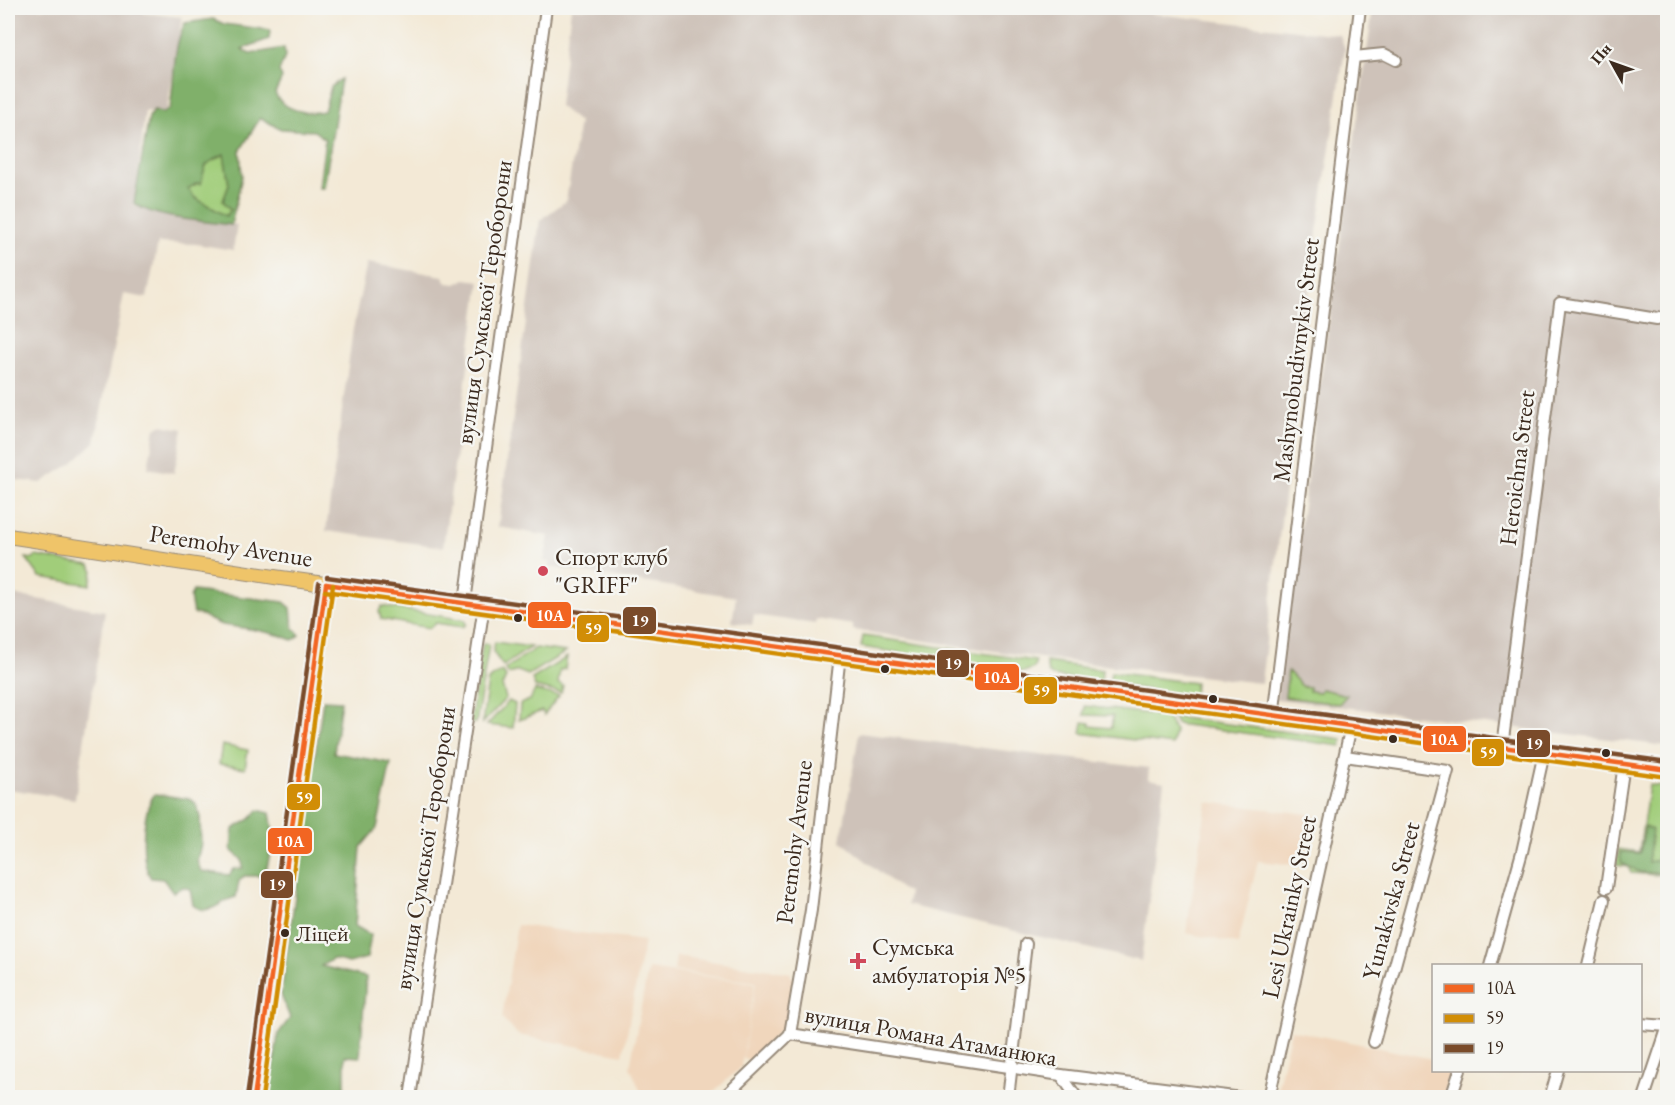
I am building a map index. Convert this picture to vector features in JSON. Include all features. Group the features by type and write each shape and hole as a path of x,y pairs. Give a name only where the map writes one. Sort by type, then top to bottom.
{"main road":[{"name":"Peremohy Avenue","path":"8,536 327,584 1668,770"},
{"path":"254,1098 327,584"}],"street":[{"name":"вулиця Сумської Тероборони","path":"465,602 546,8"},
{"name":"Mashynobudivnykiv Street","path":"1273,717 1360,8"},
{"path":"1354,57 1384,54 1396,60"},
{"name":"Heroichna Street","path":"1502,747 1560,303 1657,319 1668,315"},
{"name":"вулиця Сумської Тероборони","path":"410,1098 484,605"},
{"name":"Peremohy Avenue","path":"790,1034 811,910 840,655"},
{"name":"Lesi Ukrainky Street","path":"1269,1098 1351,726"},
{"path":"1491,964 1522,852 1544,753"},
{"name":"Yunakivska Street","path":"1345,756 1449,771 1374,1042"},
{"path":"1606,888 1624,764"},
{"path":"1588,964 1604,900"},
{"path":"1008,1098 1026,944"},
{"path":"1642,1024 1668,1026 1644,1098"},
{"name":"вулиця Романа Атаманюка","path":"723,1098 790,1034 1062,1075 1077,1098"},
{"path":"1451,1098 1460,1072"},
{"path":"1550,1098 1558,1072"},
{"path":"1062,1075 1242,1098"}],"shaded area":[{"path":"8,8 143,8 143,13 182,17 166,114 145,111 134,206 237,225 233,250 196,244 158,243 147,298 124,294 95,442 72,463 41,483 8,479"},
{"path":"571,8 1105,8 1340,35 1345,49 1317,232 1261,683 1041,658 853,630 853,625 816,619 815,624 754,615 752,625 732,622 736,597 550,567 550,562 544,561 549,536 498,527 540,220 566,201 579,122 559,106"},
{"path":"1373,8 1667,8 1667,746 1276,699"},
{"path":"367,263 443,276 447,283 456,284 465,279 480,281 443,547 326,531 353,329"},
{"path":"160,425 183,429 174,473 148,468 155,428"},
{"path":"8,594 105,611 75,799 8,789"},
{"path":"859,733 1149,768 1148,779 1164,782 1141,961 907,905 909,892 901,889 841,841"},
{"path":"1207,802 1316,815 1305,866 1258,861 1238,944 1186,933"},
{"path":"517,925 644,941 623,1055 518,1035 502,1018"},
{"path":"676,956 791,973 791,977 796,977 789,1022 750,1060 743,1058 756,982 674,971"},
{"path":"648,969 755,983 741,1067 708,1097 643,1097 630,1067"},
{"path":"1291,1030 1432,1059 1432,1072 1450,1072 1443,1097 1275,1098"}],"green space":[{"path":"213,19 224,24 270,30 269,39 242,49 250,54 284,48 285,57 279,71 282,78 275,93 283,104 295,110 324,111 331,87 341,79 324,188 319,188 325,139 314,131 281,129 260,118 240,151 242,176 231,225 166,216 134,203 149,117 154,110 163,113 170,108 176,53 185,23","holes":["224,154 229,185 223,201 231,210 226,216 195,198 188,189 197,183 201,184 207,164"]},
{"path":"224,154 229,185 223,201 231,210 226,216 195,198 187,189 202,181 207,163"},
{"path":"35,556 90,565 93,571 90,585 40,577 26,558 34,559"},
{"path":"193,591 284,602 291,608 293,627 300,635 293,640 267,632 219,624 193,613 190,597"},
{"path":"382,606 464,620 466,624 462,627 436,623 429,628 381,619 379,611"},
{"path":"863,636 1036,661 1034,668 1024,672 861,647"},
{"path":"495,642 531,647 503,666 493,652"},
{"path":"483,643 489,644 476,723 470,723"},
{"path":"536,648 566,652 528,675 518,671 509,674 505,669"},
{"path":"567,657 565,669 560,670 558,683 563,686 561,693 535,687 532,679"},
{"path":"1046,662 1102,670 1101,683 1052,676 1048,673"},
{"path":"502,671 506,677 502,686 506,698 482,724 488,680"},
{"path":"1288,671 1302,686 1309,687 1309,691 1320,692 1321,689 1347,695 1339,704 1285,697"},
{"path":"1111,672 1195,683 1194,696 1109,684"},
{"path":"535,690 559,696 544,715 542,711 519,720 520,704 530,700"},
{"path":"323,700 341,701 334,753 391,763 377,828 361,847 355,926 371,935 367,958 349,963 333,959 321,966 366,977 360,1057 345,1056 345,1097 270,1097 278,1034 290,1018 281,995"},
{"path":"509,701 515,704 513,728 487,725"},
{"path":"1085,706 1166,716 1175,731 1172,745 1081,733 1083,722 1090,723 1090,726 1111,728 1113,716 1084,715"},
{"path":"1173,717 1342,739 1341,746 1177,724"},
{"path":"222,745 248,750 245,768 219,764"},
{"path":"1649,785 1667,787 1667,872 1660,872 1657,875 1631,873 1628,867 1616,865 1618,849 1639,852"},
{"path":"155,794 190,799 196,804 200,816 201,844 197,861 201,871 229,875 234,869 243,868 242,860 231,850 233,829 250,819 258,810 270,813 274,837 265,876 244,876 239,881 236,897 204,910 193,905 190,889 183,887 173,892 163,879 151,878 145,860 144,835 147,810"},
{"path":"1645,826 1652,830 1648,862 1657,860 1662,833 1667,828 1667,874 1640,872 1621,863 1620,852 1640,853"}],"transit line":[{"name":"19","path":"327,577 1668,762"},
{"name":"19","path":"247,1097 319,583"},
{"name":"10А","path":"326,584 1668,770"},
{"name":"10А","path":"254,1098 326,584"},
{"name":"59","path":"262,1098 333,585"},
{"name":"59","path":"325,591 1667,777"}],"place":[{"name":"Спорт клуб \"GRIFF\"","path":"543,571"},
{"name":"Ліцей","path":"285,933"},
{"name":"Сумська амбулаторія №5","path":"858,961"}]}
